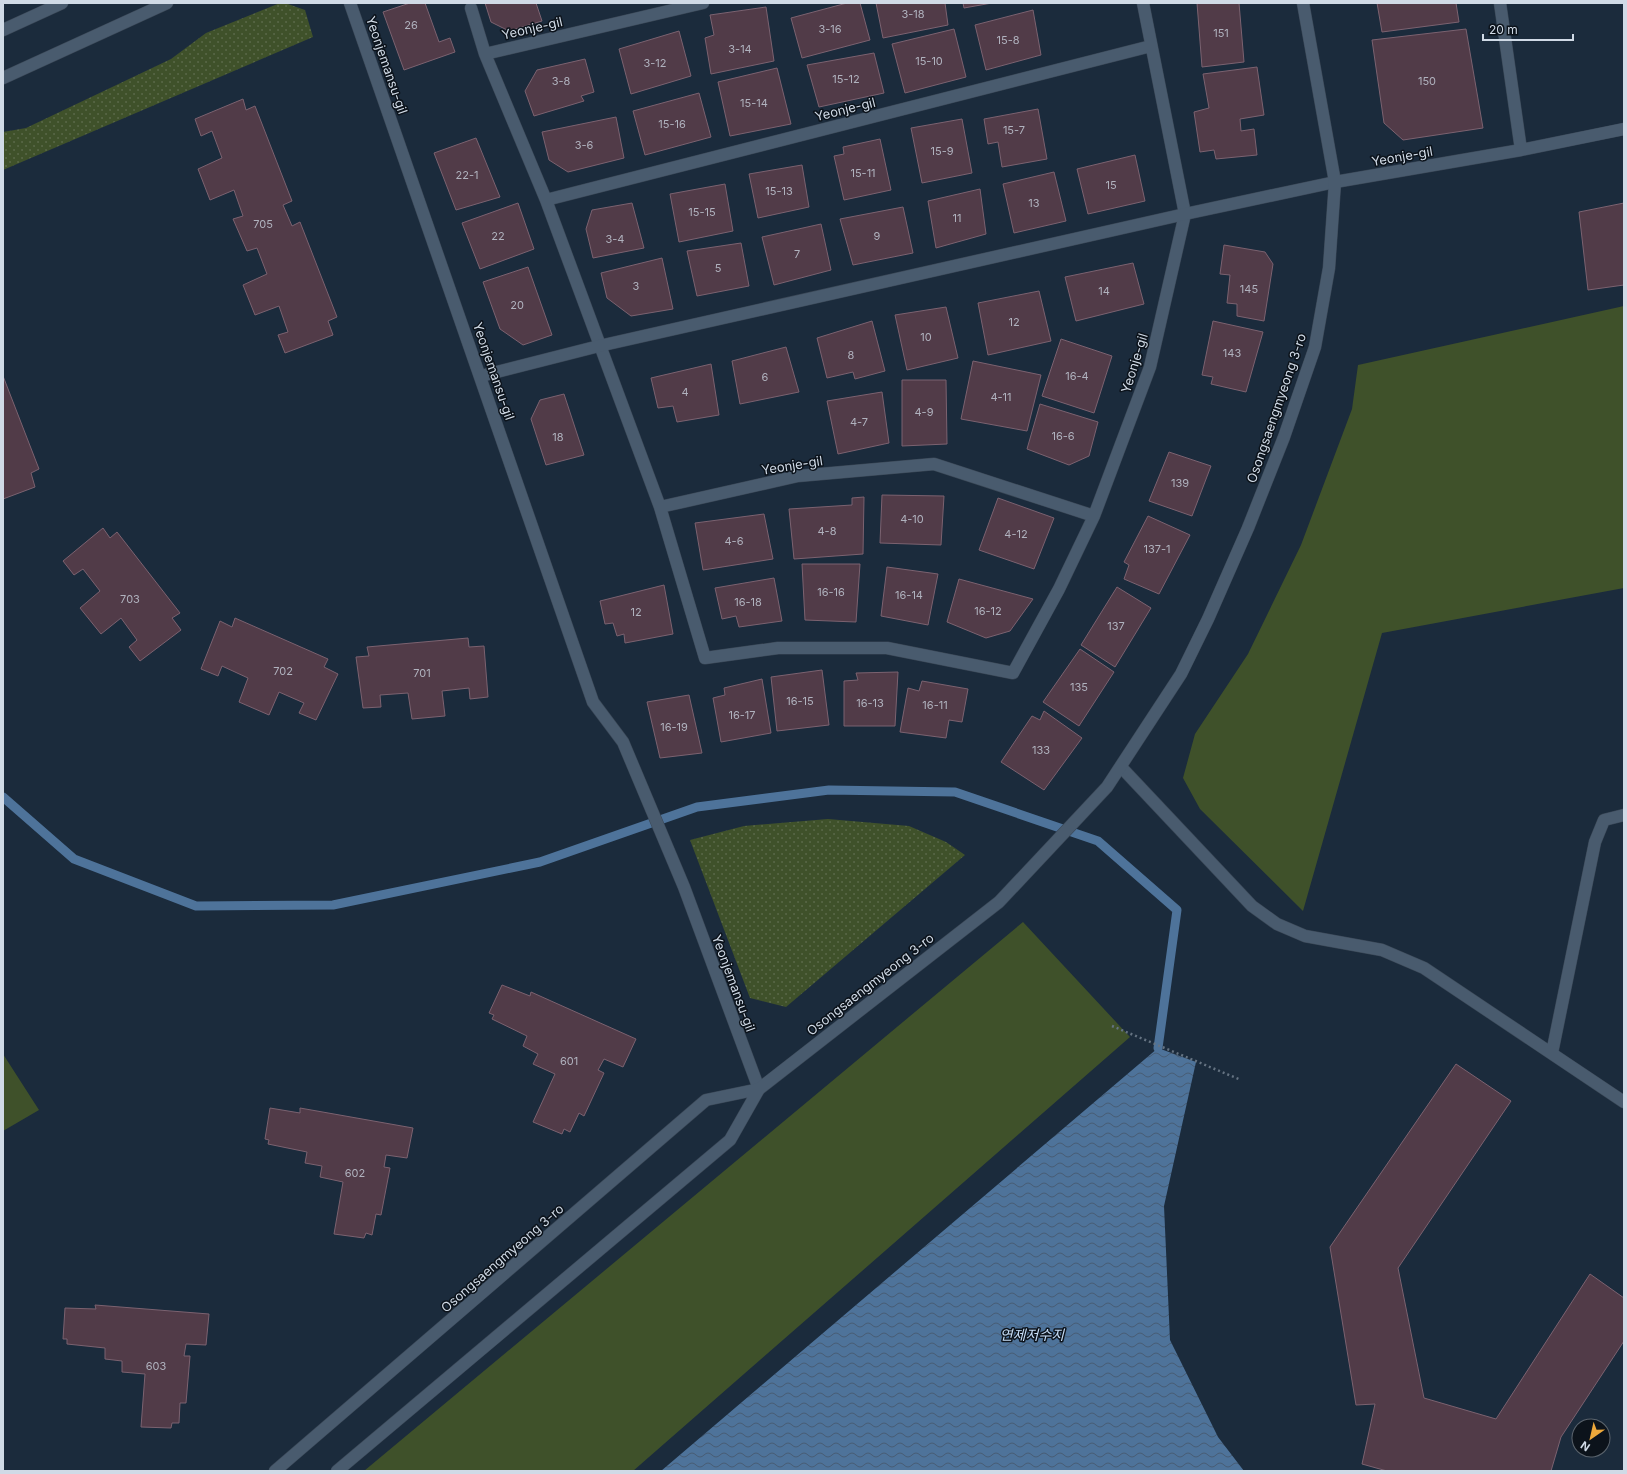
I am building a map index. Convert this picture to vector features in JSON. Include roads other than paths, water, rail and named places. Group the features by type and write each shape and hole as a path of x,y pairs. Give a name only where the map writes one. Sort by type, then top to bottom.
{"street":[{"path":"3,30 62,3"},
{"path":"3,78 167,3"},
{"name":"Yeonjemansu-gil","path":"350,3 481,376 593,702 623,742 684,887 759,1089"},
{"name":"Yeonje-gil","path":"485,54 703,3"},
{"name":"Yeonje-gil","path":"1094,516 934,464 798,476 660,507 705,658 778,648 886,648 1013,673 1059,589 1094,516 1150,367 1185,214 1142,3"},
{"name":"Osongsaengmyeong 3-ro","path":"337,1471 730,1140 759,1089 999,902 1107,787 1121,767 1181,674 1208,619 1248,528 1284,437 1315,347 1329,268 1335,182 1303,3"},
{"path":"1500,3 1522,150"},
{"path":"471,8 485,54 546,200 660,507"},
{"name":"Yeonje-gil","path":"546,200 1151,46"},
{"name":"Yeonje-gil","path":"481,376 599,346 1185,214 1335,182 1522,150 1624,129"},
{"path":"1121,767 1252,906 1276,924 1305,936 1382,950 1424,968 1624,1102"},
{"path":"1552,1053 1595,842 1604,820 1624,815"},
{"name":"Osongsaengmyeong 3-ro","path":"275,1471 706,1100 759,1089"}],"water":[{"name":"연제저수지","path":"1158,1048 1196,1062 1164,1206 1170,1340 1218,1437 1244,1471 661,1471"}],"waterway":[{"path":"3,797 74,859 196,906 333,905 540,862 697,807 829,790 955,792 1098,841 1177,910 1158,1048"}]}
